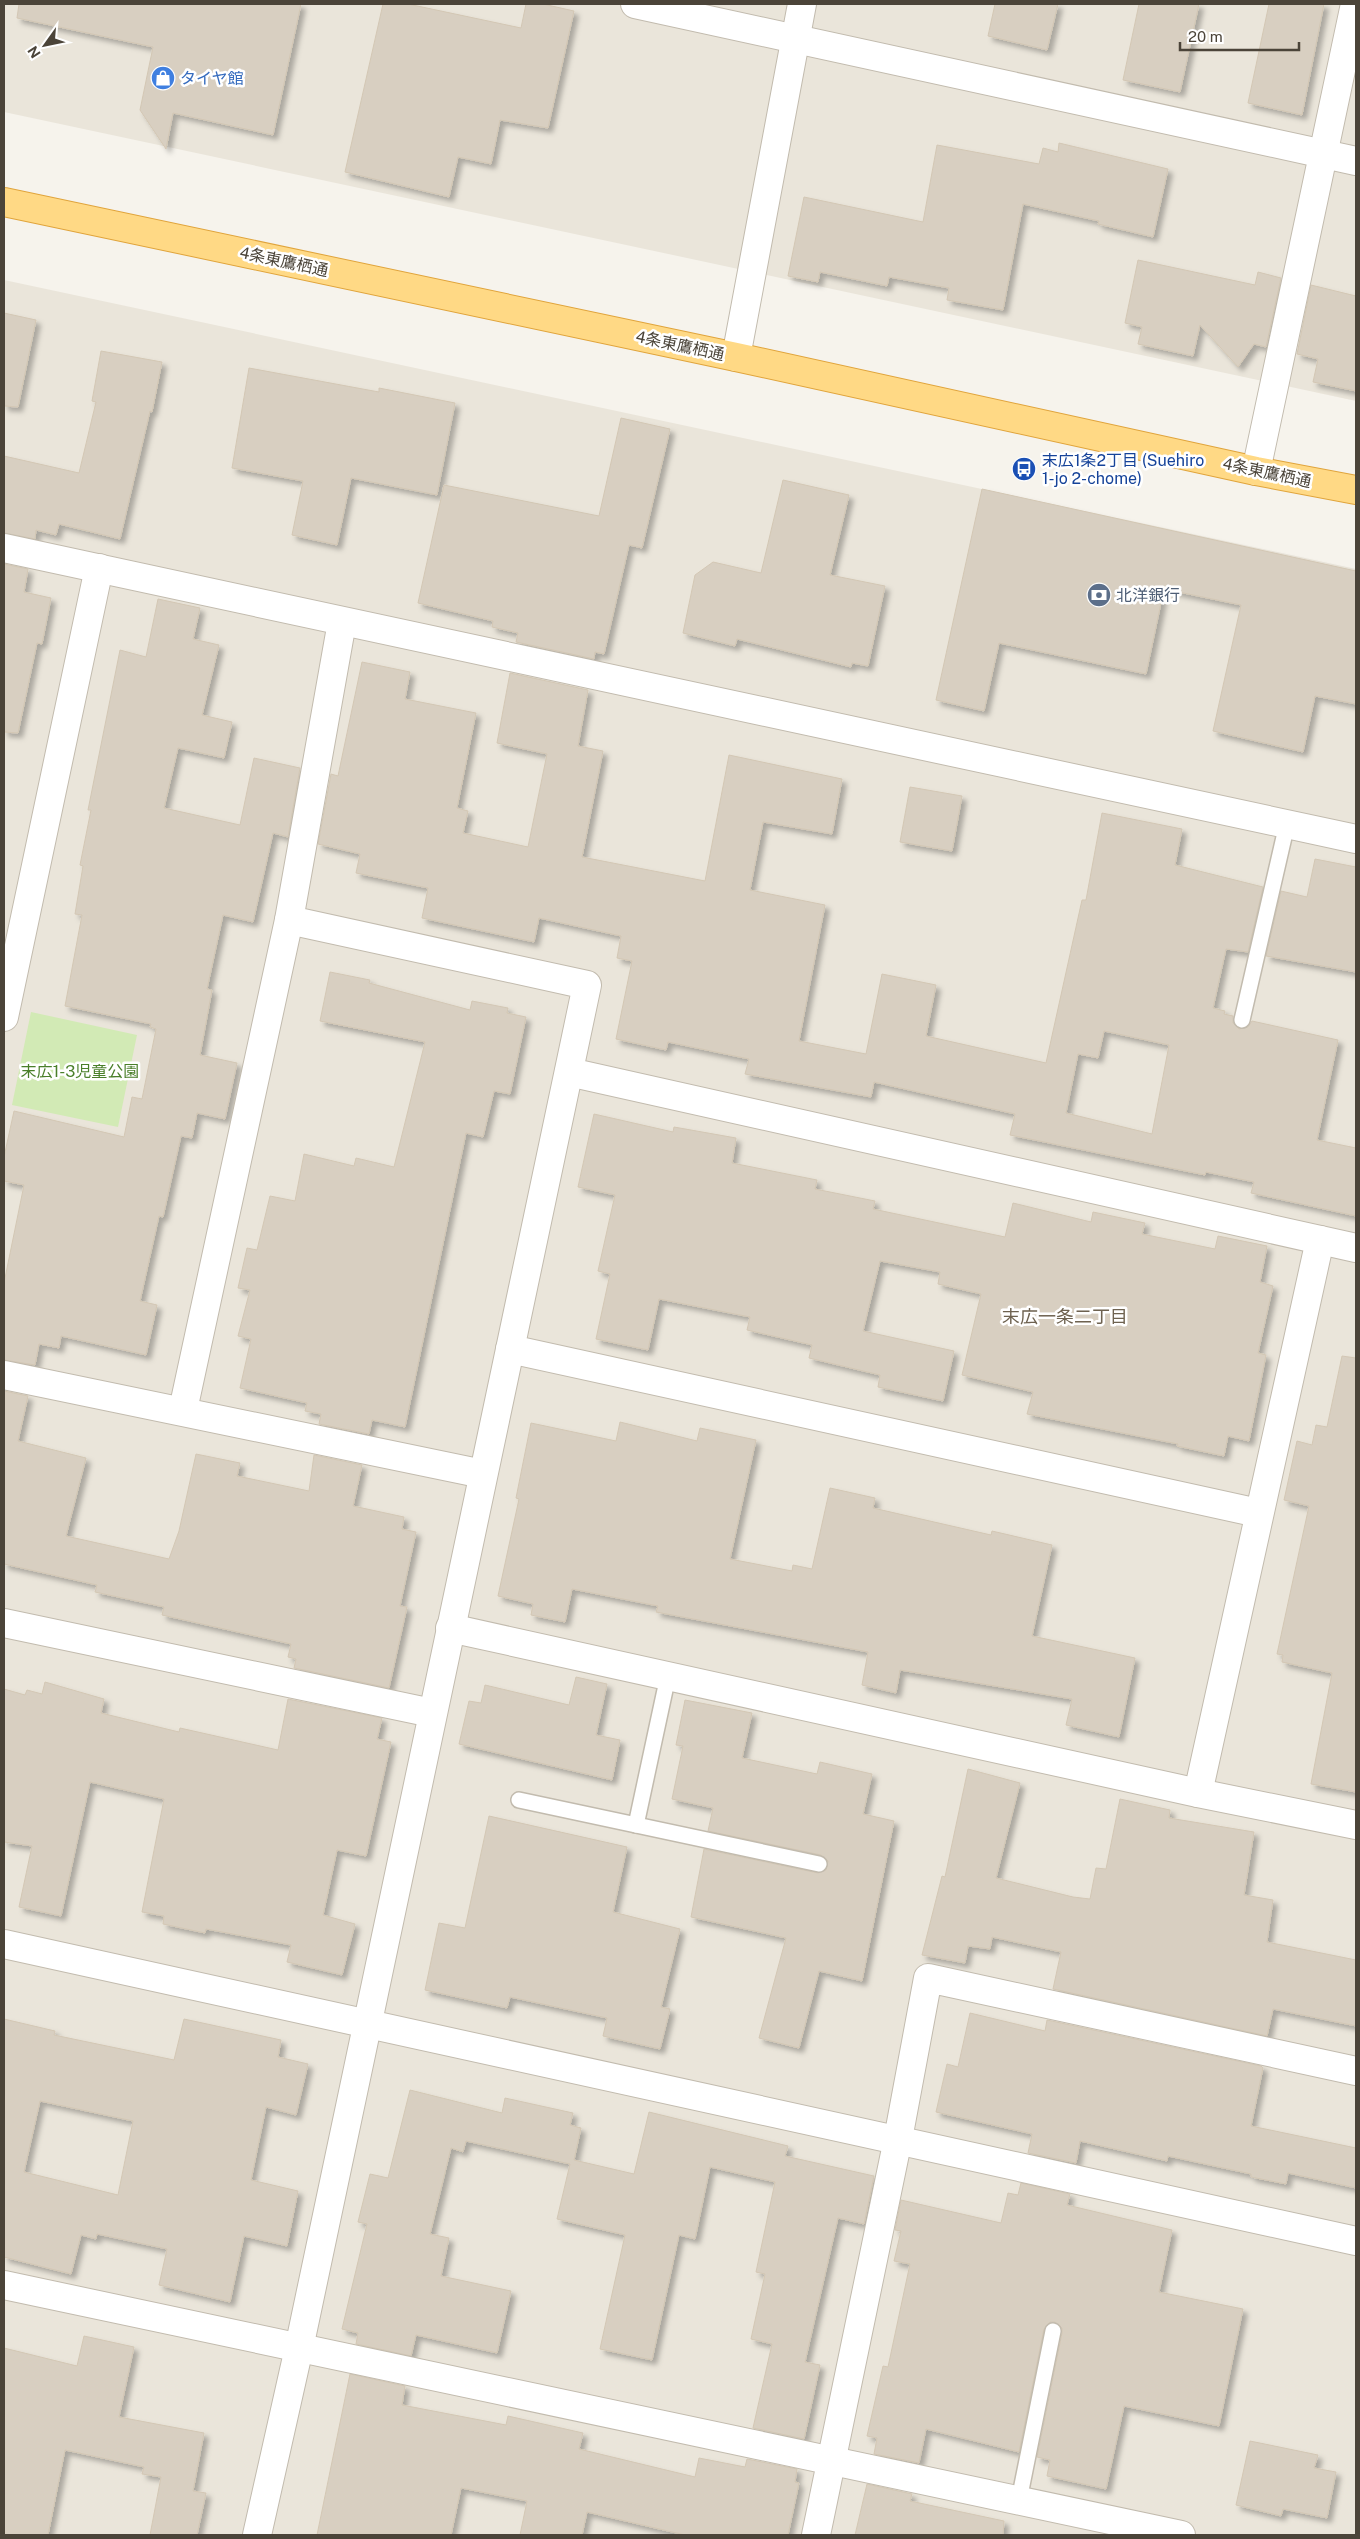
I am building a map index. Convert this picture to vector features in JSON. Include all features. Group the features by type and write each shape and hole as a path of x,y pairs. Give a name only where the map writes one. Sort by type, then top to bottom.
{"highway":[{"name":"4条東鷹栖通","path":"4,202 1356,490"}],"street":[{"path":"635,4 1356,161"},
{"path":"736,357 802,4"},
{"path":"1256,470 1355,4"},
{"path":"4,548 1356,839"},
{"path":"4,1016 99,568"},
{"path":"183,1410 289,920 342,622"},
{"path":"257,2535 299,2348 366,2023 587,986 289,920"},
{"path":"569,1072 1356,1248"},
{"path":"1198,1793 1258,1513 1320,1240"},
{"path":"510,1350 1258,1513"},
{"path":"4,1375 183,1410 483,1474"},
{"path":"4,1623 432,1713"},
{"path":"450,1628 1198,1793 1356,1825"},
{"path":"4,1944 1356,2241"},
{"path":"816,2535 898,2139 928,1978 1356,2070"},
{"path":"4,2285 831,2459 1181,2535"}],"lane":[{"path":"1242,1020 1287,824"},
{"path":"636,1825 668,1676"},
{"path":"519,1800 819,1864"},
{"path":"1019,2500 1053,2331"}],"shaded area":[{"path":"4,4 1356,4 1356,401 4,112"},
{"path":"4,280 1356,569 1356,2535 4,2535"}],"green space":[{"name":"末広1-3児童公園","path":"31,1012 137,1035 118,1127 12,1105"}],"building":[{"path":"19,4 301,4 273,135 173,113 166,149 140,110 153,47 17,18"},
{"path":"383,4 408,4 521,28 526,4 543,4 574,11 548,128 500,120 491,164 458,157 449,197 345,172"},
{"path":"995,4 1058,4 1047,50 988,36"},
{"path":"1139,4 1199,4 1180,92 1123,80"},
{"path":"1269,4 1324,4 1302,115 1248,103"},
{"path":"1059,143 1168,169 1153,237 1098,224 1099,221 1023,204 1003,310 947,300 949,288 889,277 887,286 820,272 818,282 788,276 804,197 923,222 937,145 1039,164 1043,148 1058,152"},
{"path":"1138,260 1255,285 1258,272 1281,278 1266,347 1254,344 1238,367 1200,325 1193,356 1138,344 1142,327 1125,323"},
{"path":"1311,285 1356,296 1356,391 1313,382 1318,359 1297,354"},
{"path":"4,313 36,320 18,407 4,406"},
{"path":"101,351 162,362 152,412 150,411 120,539 59,524 56,535 36,530 35,539 4,533 4,456 79,473 96,402 92,401"},
{"path":"249,368 379,392 379,388 455,403 437,495 351,478 337,545 292,535 303,481 232,468"},
{"path":"621,418 670,429 642,548 629,545 604,654 595,652 594,659 516,642 518,633 492,627 493,621 418,603 444,485 599,516"},
{"path":"783,480 849,495 830,575 885,586 868,666 852,663 851,667 737,639 735,646 683,633 695,575 713,562 761,573"},
{"path":"982,489 1356,571 1356,704 1315,696 1303,752 1213,731 1241,605 1164,589 1146,674 999,643 984,711 936,700"},
{"path":"4,564 28,569 24,592 51,598 42,644 37,643 18,733 4,732"},
{"path":"158,599 200,608 193,639 219,645 202,715 232,722 224,758 178,748 164,808 240,825 254,758 300,768 288,837 273,833 253,922 223,915 207,989 212,990 200,1055 237,1063 225,1119 197,1113 192,1138 181,1136 163,1217 159,1216 140,1301 157,1305 146,1355 61,1336 59,1348 39,1344 35,1365 4,1360 4,1283 24,1185 4,1181 4,1157 14,1111 124,1137 132,1097 142,1099 156,1029 150,1027 151,1024 65,1006 82,915 75,914 83,866 80,865 91,810 88,810 120,650 146,657"},
{"path":"362,662 410,672 405,699 476,713 457,808 468,811 463,833 528,847 547,754 497,743 510,673 588,690 578,746 603,751 582,857 705,881 729,755 842,779 832,834 763,822 750,890 825,905 799,1041 866,1054 882,974 936,985 926,1036 1046,1063 1082,900 1086,900 1102,813 1182,829 1175,865 1263,887 1248,952 1226,949 1213,1008 1225,1011 1224,1014 1233,1016 1233,1023 1239,1029 1248,1027 1252,1021 1338,1040 1317,1140 1356,1148 1356,1216 1251,1193 1254,1182 1206,1172 1205,1175 1010,1135 1015,1114 874,1082 871,1097 745,1074 749,1059 668,1042 666,1050 616,1039 632,961 617,958 621,936 539,918 534,942 422,918 428,888 356,873 360,854 318,844 331,774 338,776","holes":["1104,1031 1169,1045 1152,1134 1066,1113 1078,1054 1098,1058"]},
{"path":"910,787 962,796 952,851 900,842"},
{"path":"1315,859 1356,867 1356,972 1266,956 1281,891 1307,897"},
{"path":"330,972 370,980 369,983 470,1010 472,1001 508,1008 507,1013 526,1017 510,1094 494,1091 483,1137 466,1133 405,1427 372,1420 369,1434 319,1424 321,1414 305,1411 307,1403 240,1388 251,1339 238,1336 250,1290 238,1288 247,1248 257,1250 270,1196 295,1201 304,1154 354,1166 356,1158 394,1167 425,1042 320,1021"},
{"path":"594,1114 673,1132 674,1127 736,1138 732,1163 817,1180 815,1189 875,1201 873,1209 1005,1237 1013,1203 1091,1222 1093,1212 1145,1223 1142,1234 1215,1249 1218,1236 1267,1246 1260,1282 1273,1286 1258,1353 1266,1355 1249,1441 1228,1436 1224,1456 1177,1446 1178,1444 1027,1414 1033,1392 962,1375 981,1294 938,1284 940,1272 880,1261 863,1331 954,1351 943,1401 878,1387 880,1375 809,1358 812,1345 747,1330 750,1317 659,1299 648,1350 596,1339 610,1274 598,1271 615,1195 578,1187"},
{"path":"1342,1356 1356,1358 1356,1792 1311,1784 1332,1673 1282,1662 1283,1655 1277,1654 1309,1506 1284,1500 1297,1441 1312,1445 1316,1425 1327,1427"},
{"path":"4,1391 28,1396 18,1441 86,1458 66,1536 169,1559 179,1531 196,1454 240,1463 237,1476 309,1491 314,1455 362,1465 353,1506 404,1517 402,1529 416,1532 400,1606 407,1607 389,1688 294,1668 296,1659 288,1657 291,1644 162,1615 164,1607 95,1592 97,1585 4,1564"},
{"path":"620,1422 697,1441 700,1428 756,1440 730,1559 792,1571 793,1565 812,1569 830,1488 875,1498 873,1508 991,1535 992,1531 1052,1545 1032,1636 1135,1658 1119,1737 1066,1725 1072,1699 900,1670 896,1693 862,1685 868,1652 656,1612 658,1606 572,1589 565,1622 531,1615 533,1604 498,1596 519,1499 516,1498 531,1423 616,1441"},
{"path":"576,1677 607,1684 596,1735 620,1740 612,1780 459,1744 469,1701 481,1703 485,1685 569,1705"},
{"path":"45,1682 104,1699 101,1713 179,1732 180,1728 278,1750 288,1699 382,1718 377,1739 391,1742 366,1856 337,1850 323,1915 355,1924 342,1975 287,1962 291,1945 206,1929 205,1933 163,1924 164,1916 142,1912 164,1799 90,1782 61,1916 19,1907 32,1846 4,1842 4,1689 25,1695 27,1690 42,1694"},
{"path":"685,1700 752,1713 742,1758 817,1774 820,1762 872,1774 863,1814 894,1821 862,1981 819,1971 799,2048 759,2038 786,1938 691,1917 704,1849 818,1873 826,1870 828,1861 821,1855 708,1831 713,1808 672,1799 683,1746 676,1745"},
{"path":"968,1769 1020,1783 996,1878 1073,1897 1090,1899 1096,1868 1106,1869 1120,1799 1170,1810 1169,1818 1254,1832 1244,1895 1273,1900 1267,1942 1356,1960 1356,2026 1273,2009 1267,2036 1053,1989 1061,1952 992,1937 990,1949 968,1946 965,1963 922,1955 942,1876 945,1877"},
{"path":"489,1816 627,1847 613,1912 680,1929 661,2007 670,2009 660,2049 603,2036 607,2018 510,1997 507,2008 425,1990 439,1923 465,1928"},
{"path":"970,2013 1045,2031 1047,2020 1261,2066 1263,2068 1251,2126 1356,2148 1356,2188 1288,2173 1286,2184 1251,2177 1251,2174 1168,2156 1167,2161 1080,2141 1076,2163 1028,2153 1032,2134 936,2112 947,2064 958,2067"},
{"path":"4,2019 55,2031 54,2035 174,2060 184,2019 281,2040 278,2057 308,2064 296,2115 266,2107 251,2180 298,2191 287,2246 244,2236 230,2302 159,2285 167,2249 97,2234 96,2239 81,2235 71,2274 4,2257","holes":["40,2101 133,2121 118,2195 24,2172"]},
{"path":"410,2090 502,2113 505,2098 573,2113 570,2125 581,2128 574,2160 634,2174 649,2112 788,2146 785,2156 874,2176 864,2224 838,2218 805,2362 820,2365 804,2439 753,2428 772,2344 751,2339 765,2274 756,2272 775,2182 710,2167 695,2239 679,2235 652,2360 600,2349 625,2235 557,2219 570,2164 466,2141 463,2152 451,2148 430,2234 449,2238 441,2276 511,2291 497,2353 416,2335 411,2356 356,2344 358,2333 342,2329 367,2224 358,2222 370,2174 388,2178"},
{"path":"1021,2183 1070,2194 1067,2205 1172,2230 1159,2292 1243,2309 1219,2426 1124,2406 1106,2489 1047,2476 1050,2460 1037,2457 1062,2333 1062,2328 1055,2322 1050,2322 1044,2329 1019,2452 926,2429 919,2463 874,2454 877,2438 867,2436 883,2366 888,2367 910,2264 894,2261 901,2231 895,2230 901,2200 1001,2223 1008,2193 1018,2195"},
{"path":"84,2336 134,2347 119,2417 204,2433 193,2491 206,2493 197,2535 150,2535 161,2477 142,2474 144,2467 65,2450 48,2535 4,2535 4,2348 77,2366"},
{"path":"350,2374 405,2386 402,2405 506,2425 508,2416 583,2433 579,2449 695,2477 699,2458 745,2467 747,2459 797,2469 795,2482 799,2483 788,2535 685,2535 587,2512 582,2535 520,2535 527,2501 461,2488 451,2535 317,2535"},
{"path":"1250,2441 1318,2455 1314,2468 1336,2472 1327,2518 1283,2509 1281,2516 1236,2505"},
{"path":"867,2484 912,2494 910,2501 1004,2521 1003,2535 855,2535"}],"place":[{"name":"タイヤ館","path":"163,78"},
{"name":"末広1条2丁目 (Suehiro 1-jo 2-chome)","path":"1024,469"},
{"name":"北洋銀行","path":"1099,595"}],"district":[{"name":"末広一条二丁目","path":"1065,1317"}]}
